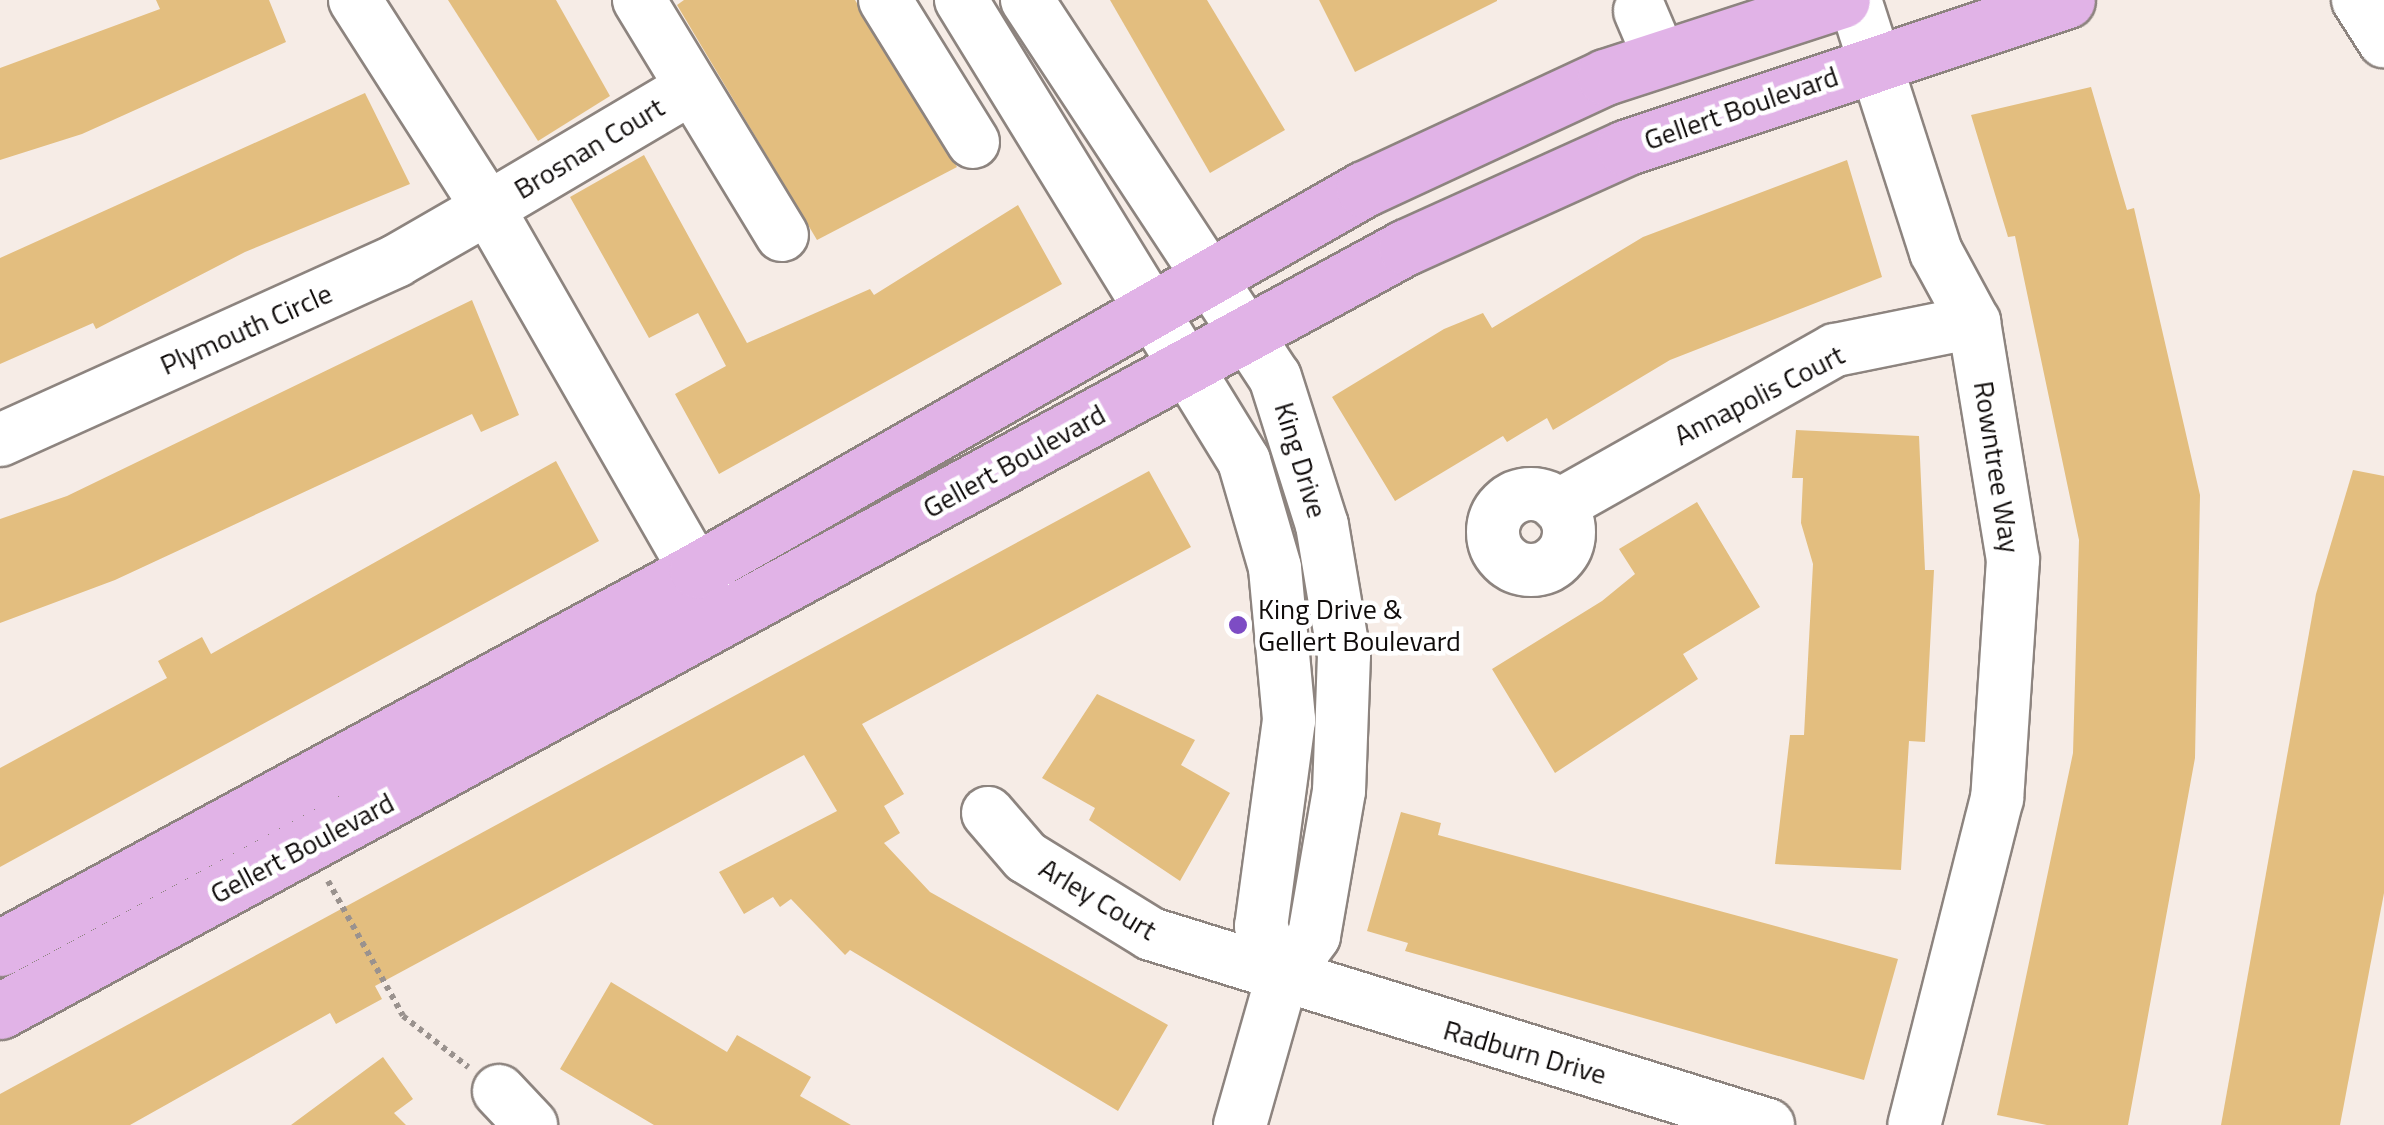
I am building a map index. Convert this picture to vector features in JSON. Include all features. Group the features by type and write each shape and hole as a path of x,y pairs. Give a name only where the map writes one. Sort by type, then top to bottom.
{"main road":[{"name":"Gellert Boulevard","path":"0,948 698,570 1364,189 1650,34 1842,0"},
{"name":"Gellert Boulevard","path":"0,1011 1188,364 1248,338 1515,195 1876,62 2067,0"}],"street":[{"path":"355,0 488,208 724,620"},
{"path":"639,0 782,234"},
{"path":"885,0 973,142"},
{"name":"King Drive","path":"961,0 1152,313 1188,364 1244,461 1275,568 1289,720 1261,926 1282,981"},
{"name":"King Drive","path":"1027,0 1205,280 1274,378 1322,525 1344,655 1339,792 1314,936 1282,981 1240,1125"},
{"name":"Rowntree Way","path":"1855,0 1936,252 1974,322 2013,560 1997,798 1914,1125"},
{"path":"2358,0 2384,41"},
{"name":"Brosnan Court","path":"488,208 691,88"},
{"name":"Plymouth Circle","path":"0,440 396,261 488,208"},
{"name":"Annapolis Court","path":"1558,506 1835,350 1974,322"},
{"name":"Arley Court","path":"988,813 1026,857 1151,934 1282,981"},
{"name":"Radburn Drive","path":"1282,981 1768,1125"}],"path":[{"path":"308,845 402,1016 515,1108"}],"building":[{"path":"156,0 269,0 286,42 82,134 0,160 0,68 160,9"},
{"path":"448,0 556,0 610,96 538,141"},
{"path":"684,0 855,0 957,167 817,240 677,5"},
{"path":"1110,0 1207,0 1285,130 1210,173"},
{"path":"1319,0 1497,0 1497,1 1355,72"},
{"path":"2091,87 2127,210 2134,208 2200,495 2195,758 2128,1125 2047,1125 1997,1115 2073,753 2079,540 2015,236 2008,237 1971,115"},
{"path":"365,93 410,184 245,252 96,329 93,323 0,364 0,258"},
{"path":"644,155 747,343 870,289 874,295 1018,205 1062,284 719,474 675,394 726,366 698,313 649,338 570,197"},
{"path":"1847,160 1882,277 1670,360 1553,430 1547,418 1507,442 1503,436 1395,501 1332,397 1444,329 1483,313 1492,328 1643,237"},
{"path":"472,300 519,415 481,432 472,414 115,580 0,623 0,519 67,496"},
{"path":"1796,430 1919,436 1925,570 1934,570 1925,742 1909,741 1901,870 1775,864 1790,735 1804,735 1813,564 1801,523 1803,478 1792,478"},
{"path":"556,461 599,541 0,867 0,768 167,678 158,661 202,637 211,654"},
{"path":"2353,470 2384,476 2384,893 2340,1125 2221,1125 2316,594"},
{"path":"1149,471 1191,547 862,724 904,794 884,806 900,833 884,843 930,892 1168,1025 1118,1111 850,950 845,955 791,899 780,907 773,897 744,914 719,872 837,811 804,755 375,986 382,999 336,1024 330,1013 130,1125 0,1125 0,1094"},
{"path":"1697,502 1760,607 1683,654 1698,679 1555,773 1492,669 1602,601 1635,574 1619,549"},
{"path":"1097,694 1195,740 1181,765 1230,793 1180,881 1089,820 1095,808 1042,778"},
{"path":"1401,812 1441,823 1438,835 1898,959 1864,1080 1405,951 1408,943 1367,931"},
{"path":"611,982 727,1052 737,1035 811,1077 800,1096 851,1125 654,1125 610,1099 560,1069"},
{"path":"383,1057 413,1099 394,1113 406,1125 291,1125"}],"place":[{"name":"King Drive & Gellert Boulevard","path":"1238,625"}]}
